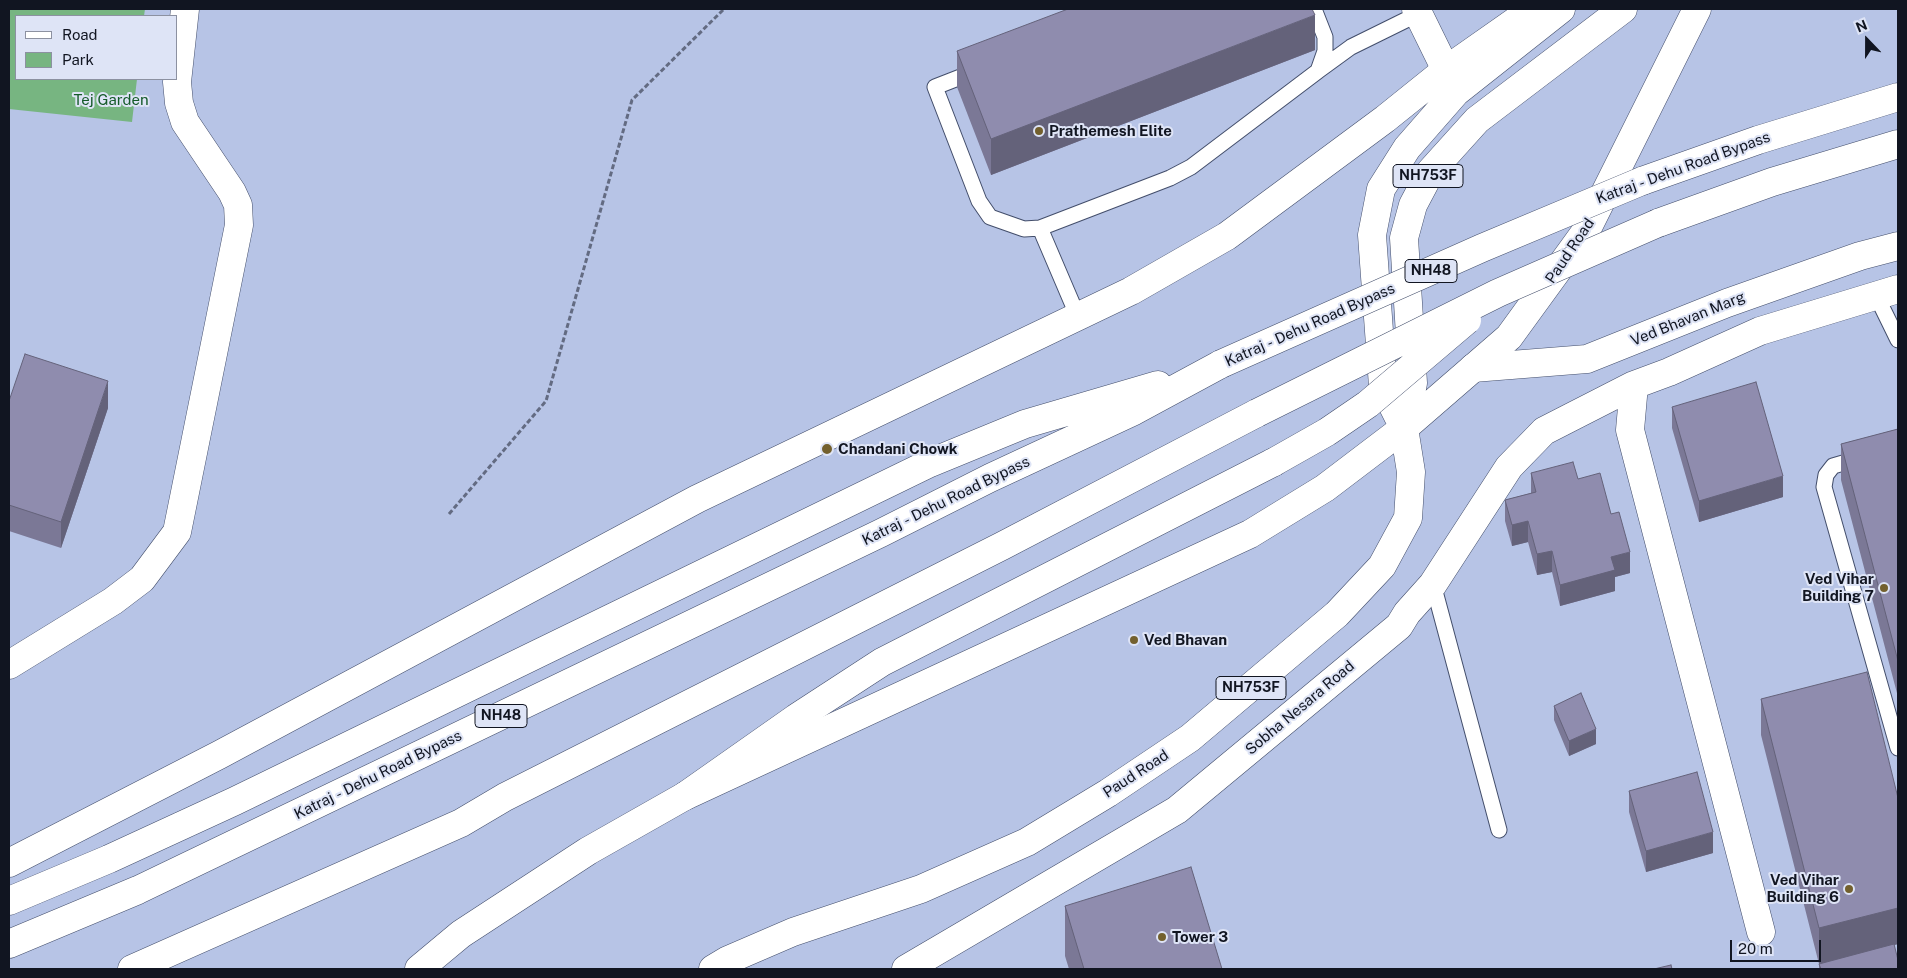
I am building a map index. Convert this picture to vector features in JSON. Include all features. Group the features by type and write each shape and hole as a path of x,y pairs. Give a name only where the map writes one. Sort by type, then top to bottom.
{"main road":[{"path":"178,66 185,9"},
{"path":"9,863 219,755 697,499 1131,291 1227,236 1385,119 1446,70 1533,9"},
{"name":"Paud Road","path":"712,969 728,960 793,932 922,889 1027,842 1108,793 1190,738 1337,614 1382,566 1408,518 1411,472 1404,428 1383,386 1372,235 1381,189 1407,148 1456,92 1561,9"},
{"name":"Paud Road","path":"1404,428 1413,383 1404,238 1412,205 1431,171 1477,120 1623,9"},
{"name":"Paud Road","path":"1404,428 1509,337 1586,231 1697,9"},
{"path":"1417,11 1446,70"},
{"path":"9,666 113,601 142,579 177,532 239,225 238,206 232,192 185,122 179,103 176,80"},
{"name":"Katraj - Dehu Road Bypass","path":"9,944 138,890 341,793 872,537 990,478 1134,411 1221,364 1482,248 1642,181 1758,140 1898,97"},
{"path":"132,969 461,823 505,797 1011,541 1257,413 1498,293 1658,223 1772,182 1898,144"},
{"name":"Ved Bhavan Marg","path":"1473,368 1587,359 1727,303 1860,256 1898,246"},
{"name":"Sobha Nesara Road","path":"906,969 1177,810 1398,626 1433,584 1509,466 1544,431 1634,385 1760,331 1887,292"},
{"path":"685,796 796,718 882,662 1274,462 1327,432 1368,404 1498,293"},
{"path":"9,901 109,859 235,801 930,463 1025,424 1221,364"},
{"path":"1634,385 1630,430 1761,932"},
{"path":"419,969 461,934 588,851 685,796 1250,534 1325,488 1404,428"}],"lane":[{"path":"1314,9 1325,37 1325,51 1318,72"},
{"path":"989,65 935,87 979,201 990,217 1024,229 1040,228 1170,178 1191,167 1351,47 1417,11"},
{"path":"1040,228 1078,317"},
{"path":"1887,292 1898,340"},
{"path":"1898,446 1833,466 1826,475 1824,486 1898,748"},
{"path":"1433,584 1499,830"}],"path":[{"path":"449,514 546,401 632,100 724,9"}],"green space":[{"name":"Tej Garden","path":"9,9 145,9 144,15 15,15 15,80 137,80 132,122 9,109"}],"building":[{"path":"1068,9 1312,9 1315,15 991,139 957,51"},
{"path":"25,354 108,381 61,522 9,505 9,401"},
{"path":"1756,382 1783,476 1699,501 1672,407"},
{"name":"Ved Vihar Building 7","path":"1898,429 1898,661 1841,444"},
{"path":"1573,462 1578,479 1600,473 1611,514 1619,512 1630,552 1611,557 1615,570 1560,585 1552,551 1537,554 1528,521 1512,525 1505,500 1536,492 1531,473"},
{"name":"Ved Vihar Building 6","path":"1867,672 1898,798 1898,908 1819,928 1761,699"},
{"path":"1581,693 1596,729 1569,741 1554,706"},
{"path":"1697,772 1713,832 1646,851 1629,791"},
{"path":"1191,867 1222,969 1084,969 1065,906"},
{"path":"1894,944 1898,969 1821,969 1819,964"},
{"path":"1671,965 1672,969 1654,969"}],"place":[{"name":"Prathemesh Elite","path":"1039,131"},
{"name":"Chandani Chowk","path":"827,449"},
{"name":"Ved Vihar Building 7","path":"1884,588"},
{"name":"Ved Bhavan","path":"1134,640"},
{"name":"Ved Vihar Building 6","path":"1849,889"},
{"name":"Tower 3","path":"1162,937"}]}
